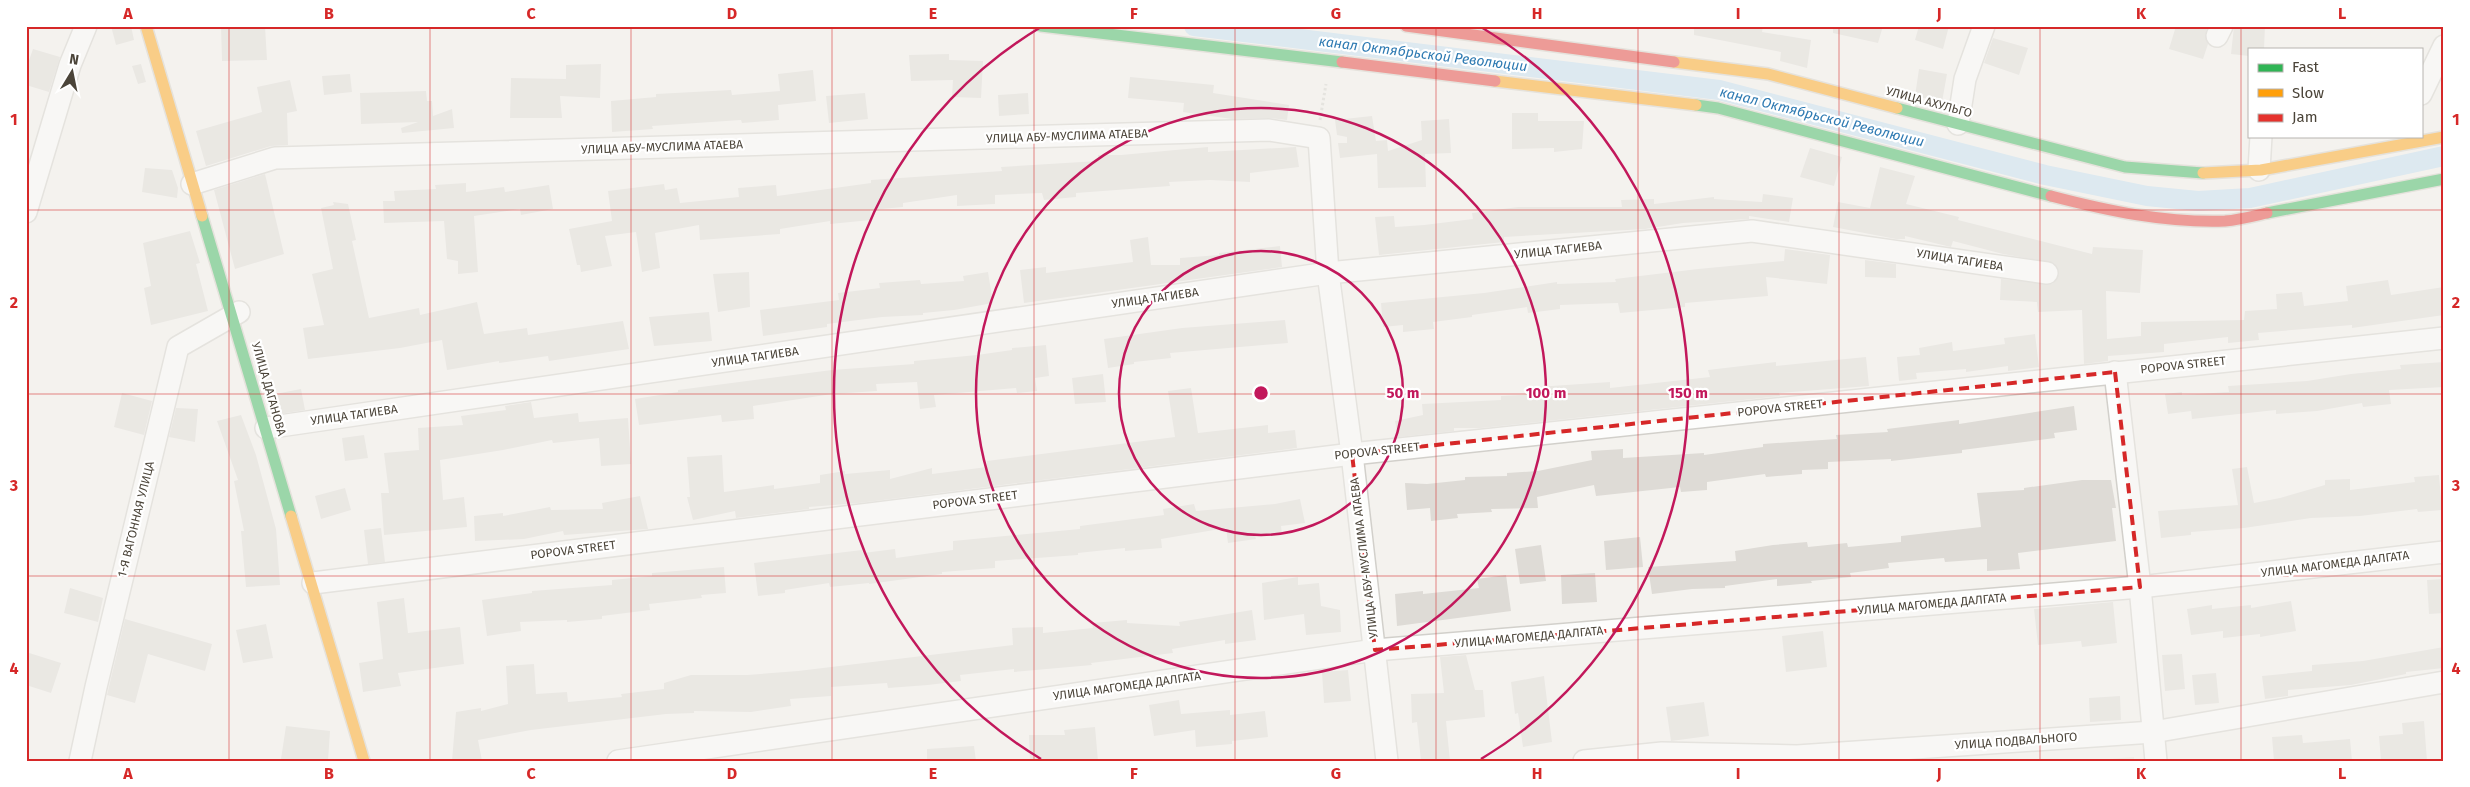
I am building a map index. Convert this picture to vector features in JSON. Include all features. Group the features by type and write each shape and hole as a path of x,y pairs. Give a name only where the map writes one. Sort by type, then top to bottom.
{"main road":[{"name":"УЛИЦА ДАГАНОВА","path":"146,26 236,314 268,428 369,761"},
{"name":"УЛИЦА ДАГАНОВА","path":"153,26 195,182"},
{"path":"1041,26 1718,108 2105,210 2169,219 2227,221 2444,180"},
{"name":"УЛИЦА АХУЛЬГО","path":"1406,26 1768,74 2125,167 2158,172 2193,173 2259,170 2411,138"},
{"name":"УЛИЦА АХУЛЬГО","path":"2422,138 2444,137"},
{"name":"УЛИЦА ДАГАНОВА","path":"315,582 364,761"}],"street":[{"path":"26,212 70,65 86,26"},
{"path":"1958,124 1965,80 1984,26"},
{"path":"2422,92 2444,46"},
{"name":"УЛИЦА АБУ-МУСЛИМА АТАЕВА","path":"195,182 275,158 1269,130 1319,138 1328,273 1352,454 1388,761"},
{"path":"2259,170 2260,138"},
{"name":"УЛИЦА ТАГИЕВА","path":"268,428 1328,273 1752,232 2047,273"},
{"name":"1-Я ВАГОННАЯ УЛИЦА","path":"80,761 178,346 236,314"},
{"name":"POPOVA STREET","path":"315,582 1352,454 2444,338"},
{"path":"2115,372 2140,587 2156,761"},
{"name":"УЛИЦА МАГОМЕДА ДАЛГАТА","path":"618,761 1375,650 2140,587 2444,552"},
{"name":"УЛИЦА ПОДВАЛЬНОГО","path":"1584,761 1662,753 1797,756 2152,732 2444,682"}],"path":[{"path":"1319,138 1330,61"}],"highlighted area":[{"path":"2115,372 2140,587 1375,650 1352,454"}],"shaded area":[{"path":"2133,757 2134,761 2085,761"}],"building":[{"path":"111,26 131,26 134,40 116,45"},
{"path":"221,26 265,26 267,60 222,61"},
{"path":"1694,26 1763,26 1762,32 1811,40 1807,68 1780,61 1781,52 1694,35"},
{"path":"1833,26 1883,26 1878,43 1833,33"},
{"path":"1919,26 1949,26 1943,49 1915,40"},
{"path":"2176,26 2198,26 2207,29 2205,37 2208,44 2203,59 2169,49"},
{"path":"2234,26 2265,26 2264,48 2248,48 2248,56 2231,54"},
{"path":"1993,38 2028,48 2019,75 1984,63"},
{"path":"33,49 60,57 49,92 26,85 26,69"},
{"path":"949,54 949,60 983,61 981,98 952,97 953,80 911,81 909,55"},
{"path":"141,64 146,82 138,84 132,66"},
{"path":"601,64 600,98 560,96 562,118 510,118 511,78 566,79 566,65"},
{"path":"1919,69 1947,74 1942,102 1915,96"},
{"path":"813,70 816,101 778,105 779,120 742,123 741,120 652,126 653,129 612,132 611,101 656,97 656,94 731,90 732,95 780,91 778,74"},
{"path":"350,74 352,92 324,95 322,76"},
{"path":"1130,77 1214,85 1213,93 1289,105 1287,120 1269,118 1232,119 1183,112 1184,103 1128,98"},
{"path":"290,80 297,111 287,113 288,145 271,146 206,166 196,131 262,112 257,87"},
{"path":"426,91 427,101 432,101 433,116 452,109 454,128 402,133 401,128 418,122 361,124 360,93"},
{"path":"865,93 868,119 829,123 826,96"},
{"path":"1028,93 1029,114 999,116 998,95"},
{"path":"1512,113 1538,113 1538,121 1584,121 1582,149 1554,152 1554,148 1512,149"},
{"path":"1372,116 1376,141 1387,140 1388,151 1422,140 1421,121 1449,119 1451,153 1425,154 1426,187 1378,188 1377,154 1340,158 1338,143 1347,143 1347,137 1337,135 1335,120"},
{"path":"1208,147 1208,152 1296,147 1299,167 1250,173 1250,182 1210,180 1169,182 1170,186 1076,193 1076,197 1044,200 1042,193 995,195 995,204 957,206 957,195 903,203 903,207 870,210 871,220 830,224 830,221 780,229 780,234 700,240 699,225 655,233 660,268 642,272 636,232 605,236 612,266 581,272 580,265 577,265 569,229 612,221 608,191 664,184 665,190 677,188 680,203 739,197 738,188 776,185 777,196 871,183 871,180 1002,171 1001,167 1098,161 1098,155 1121,155"},
{"path":"1810,148 1842,157 1834,186 1800,177"},
{"path":"1880,167 1915,176 1906,204 1959,217 1958,220 2092,254 2093,247 2143,250 2140,293 2106,291 2107,339 2141,336 2141,322 2244,320 2245,311 2277,309 2276,294 2302,292 2304,306 2348,301 2346,286 2388,280 2391,295 2444,287 2444,315 2352,328 2352,325 2258,333 2259,340 2228,343 2228,337 2164,344 2164,352 2108,356 2108,361 2084,364 2082,310 2038,312 2037,302 2000,300 2001,279 2052,284 2059,274 2054,263 2003,254 1953,241 1951,247 1905,236 1905,239 1896,239 1833,227 1838,202 1870,208"},
{"path":"145,168 172,170 178,188 177,198 142,192"},
{"path":"265,174 284,254 235,269 214,190"},
{"path":"466,183 466,192 504,187 505,192 549,185 553,209 521,215 520,209 474,216 478,272 458,274 458,261 447,259 444,221 384,223 383,201 395,201 394,191 436,189 435,185"},
{"path":"1763,194 1793,198 1789,222 1749,216 1749,219 1683,223 1645,229 1504,237 1504,242 1379,255 1375,217 1394,216 1395,227 1473,219 1472,213 1518,207 1622,207 1621,200 1654,199 1654,204 1714,197 1714,199 1762,202"},
{"path":"333,202 348,204 356,240 352,241 369,318 419,308 420,315 477,302 484,334 527,328 528,335 623,321 629,349 549,361 548,356 499,363 499,361 447,370 442,340 400,348 308,359 303,328 324,325 312,274 333,269 321,208 334,205"},
{"path":"190,231 200,263 196,264 208,311 151,325 144,288 151,286 143,243"},
{"path":"1148,237 1151,265 1180,265 1180,258 1219,255 1219,253 1280,246 1282,267 1024,303 1020,270 1046,267 1046,273 1133,262 1130,240"},
{"path":"1785,249 1830,255 1827,284 1766,277 1768,296 1685,303 1685,307 1620,313 1618,303 1560,305 1560,309 1528,313 1527,307 1433,322 1434,329 1403,332 1403,325 1383,327 1381,303 1484,293 1557,282 1557,284 1616,282 1615,279 1784,261"},
{"path":"1865,260 1896,264 1896,278 1865,277"},
{"path":"749,272 750,307 718,312 713,274"},
{"path":"988,272 993,303 923,313 923,315 882,317 827,324 827,327 763,336 760,310 839,300 838,293 880,288 879,283 920,280 921,284 964,281 963,276"},
{"path":"709,312 712,341 654,346 649,317"},
{"path":"1285,320 1288,343 1170,353 1171,358 1134,362 1134,364 1108,368 1104,339 1182,328"},
{"path":"2035,334 2039,367 2008,371 2008,366 1966,372 1966,369 1916,373 1917,379 1899,381 1897,357 1920,355 1919,348 1952,342 1953,351 2005,344 2004,338"},
{"path":"1046,345 1049,376 1035,378 1037,391 1017,393 1016,388 934,395 936,407 920,409 917,382 876,384 877,391 832,394 753,406 754,419 722,422 721,415 639,425 635,399 678,392 678,390 832,370 914,364 914,361 977,355 1012,350 1012,348"},
{"path":"1866,357 1869,386 1779,393 1780,396 1481,428 1454,428 1454,431 1398,437 1395,421 1423,415 1422,404 1501,400 1501,396 1538,394 1537,387 1610,382 1610,388 1710,377 1708,370 1776,362 1776,366"},
{"path":"2444,362 2444,387 2389,390 2391,404 2363,407 2362,403 2317,411 2276,414 2276,410 2192,419 2191,411 2168,414 2165,394 2182,392 2182,395 2229,392 2228,386 2307,381 2401,369 2400,365"},
{"path":"1103,374 1106,402 1075,404 1072,378"},
{"path":"1191,388 1198,433 1268,425 1268,433 1295,430 1297,448 859,503 809,507 809,509 736,518 735,511 693,520 687,497 690,497 687,457 722,455 724,492 774,485 774,489 820,483 820,475 845,471 845,474 890,470 890,479 932,468 932,474 987,467 987,461 1175,437 1168,391"},
{"path":"301,389 305,410 279,414 275,394"},
{"path":"122,393 152,401 144,435 114,427"},
{"path":"531,402 534,418 578,413 579,422 628,418 631,464 601,466 599,438 553,443 552,440 440,460 443,500 464,497 467,527 384,535 381,493 389,493 384,453 419,450 418,428 463,425 461,416 506,410 505,406"},
{"path":"2074,406 2077,430 2054,433 2055,438 1962,450 1962,453 1891,461 1891,459 1828,462 1828,469 1802,470 1802,474 1766,477 1765,474 1707,482 1707,490 1681,492 1680,487 1596,496 1594,485 1537,497 1538,508 1491,509 1492,512 1457,514 1458,518 1431,521 1430,508 1407,510 1405,483 1427,484 1465,480 1465,477 1507,476 1507,473 1538,471 1592,460 1591,451 1623,449 1623,458 1704,453 1704,455 1763,447 1763,444 1837,439 1836,435 1888,432 1887,429 1959,420 1959,424"},
{"path":"176,408 198,409 195,442 169,437"},
{"path":"241,415 256,455 276,529 280,585 246,587 241,531 244,531 234,481 238,480 217,421"},
{"path":"364,435 368,458 345,461 342,438"},
{"path":"2247,467 2254,503 2280,498 2325,485 2325,480 2350,479 2350,490 2415,482 2414,477 2439,475 2442,510 2418,512 2417,509 2360,516 2311,518 2244,528 2191,532 2191,535 2161,538 2158,511 2238,505 2232,469"},
{"path":"2082,480 2111,480 2116,508 2112,508 2116,541 2018,553 2020,569 1987,571 1987,559 1945,562 1944,558 1888,563 1889,568 1850,573 1851,577 1811,581 1812,583 1777,586 1777,579 1725,586 1725,588 1692,589 1652,594 1648,567 1736,561 1735,551 1773,545 1807,542 1808,547 1847,543 1848,547 1901,542 1901,536 1981,527 1977,493 2024,490 2024,488"},
{"path":"345,488 351,510 321,519 315,496"},
{"path":"640,496 648,529 564,535 563,531 524,539 475,541 474,516 503,513 503,516 550,507 551,510 603,509 602,503"},
{"path":"1300,499 1305,523 1281,526 1282,534 1255,536 1256,539 1228,543 1226,528 1161,539 1162,548 1125,551 1125,548 1078,553 1078,555 995,561 995,568 942,572 942,574 869,584 830,587 829,583 785,590 785,593 758,596 754,563 862,550 863,553 895,549 896,558 953,550 953,541 1080,529 1080,526 1164,515 1163,509 1194,504 1196,511 1275,504"},
{"path":"381,528 385,562 368,564 364,530"},
{"path":"1640,537 1643,567 1606,570 1604,541"},
{"path":"1541,545 1546,581 1520,584 1515,549"},
{"path":"724,567 726,593 701,595 702,598 649,604 650,610 602,616 602,619 567,622 567,620 520,622 521,631 487,636 482,600 532,593 532,591 612,585 612,580 652,576 652,573"},
{"path":"1595,573 1597,602 1562,604 1561,575"},
{"path":"1506,575 1511,611 1397,626 1395,594 1423,591 1423,594 1479,588 1477,579"},
{"path":"1298,577 1298,585 1319,583 1321,606 1340,610 1341,632 1306,635 1304,614 1264,620 1262,583"},
{"path":"2444,579 2444,613 2429,614 2427,580"},
{"path":"70,588 103,598 98,622 64,613"},
{"path":"404,598 408,633 460,627 464,664 398,673 401,686 363,692 359,663 383,659 377,602"},
{"path":"2291,601 2296,631 2260,637 2260,634 2223,638 2223,631 2191,635 2187,609 2212,605 2212,609 2251,605 2251,608"},
{"path":"2113,602 2117,643 2082,647 2081,641 2038,645 2034,609"},
{"path":"1252,610 1256,640 1225,644 1225,640 1172,649 1173,653 1091,663 1092,665 1014,672 1014,669 960,675 961,681 928,685 888,688 887,683 831,687 831,696 790,699 791,706 751,712 694,711 694,713 666,714 531,730 478,740 482,761 452,761 456,712 481,708 481,711 508,704 506,666 534,664 536,694 567,692 568,702 622,697 621,694 664,689 664,683 691,675 747,675 798,671 1013,645 1012,628 1043,627 1043,633 1093,628 1092,623 1127,620 1127,623 1180,626 1179,622"},
{"path":"125,619 212,644 205,671 148,654 135,703 107,695"},
{"path":"266,624 273,658 243,663 236,630"},
{"path":"1823,631 1827,667 1786,672 1782,636"},
{"path":"2444,647 2444,668 2406,672 2406,674 2351,685 2288,690 2288,696 2265,699 2262,676 2312,671 2312,665 2363,661"},
{"path":"26,652 61,663 51,693 26,685"},
{"path":"2182,654 2185,689 2165,691 2162,655"},
{"path":"1466,655 1475,690 1483,690 1485,717 1446,721 1450,761 1421,761 1417,722 1412,723 1411,694 1444,693 1440,657"},
{"path":"1348,670 1351,701 1324,703 1322,672"},
{"path":"2216,673 2219,703 2195,705 2192,675"},
{"path":"1544,676 1552,742 1523,747 1518,713 1515,714 1511,682"},
{"path":"2120,696 2121,720 2090,722 2089,698"},
{"path":"1179,700 1181,714 1230,710 1230,715 1265,711 1268,737 1232,741 1232,744 1196,747 1195,730 1154,736 1149,705"},
{"path":"1704,702 1709,736 1671,741 1666,707"},
{"path":"2424,721 2427,761 2381,761 2379,736 2403,734 2402,723"},
{"path":"286,726 330,731 328,761 281,759"},
{"path":"1095,727 1098,761 1030,761 1029,735 1065,735 1064,730"},
{"path":"2302,735 2303,743 2350,739 2352,761 2274,761 2272,737"},
{"path":"974,746 976,761 927,761 927,749"}],"waterway":[{"name":"канал Октябрьской Революции","path":"1194,26 1719,90 2045,175 2147,196 2198,201 2250,198 2444,156"}],"traffic: fast":[{"path":"1041,26 1342,62"},
{"path":"1696,105 1718,108 2051,196"},
{"path":"1897,108 2125,167 2203,173"},
{"path":"2267,213 2444,179"},
{"path":"202,216 291,516"}],"traffic: slow":[{"path":"146,26 202,216"},
{"path":"1674,62 1768,74 1897,108"},
{"path":"1495,81 1696,105"},
{"path":"2203,173 2261,170 2444,137"},
{"path":"291,516 364,761"}],"traffic: jam":[{"path":"1406,26 1674,62"},
{"path":"1342,62 1495,81"},
{"path":"2051,196 2137,215 2181,220 2225,221 2267,213"}]}
